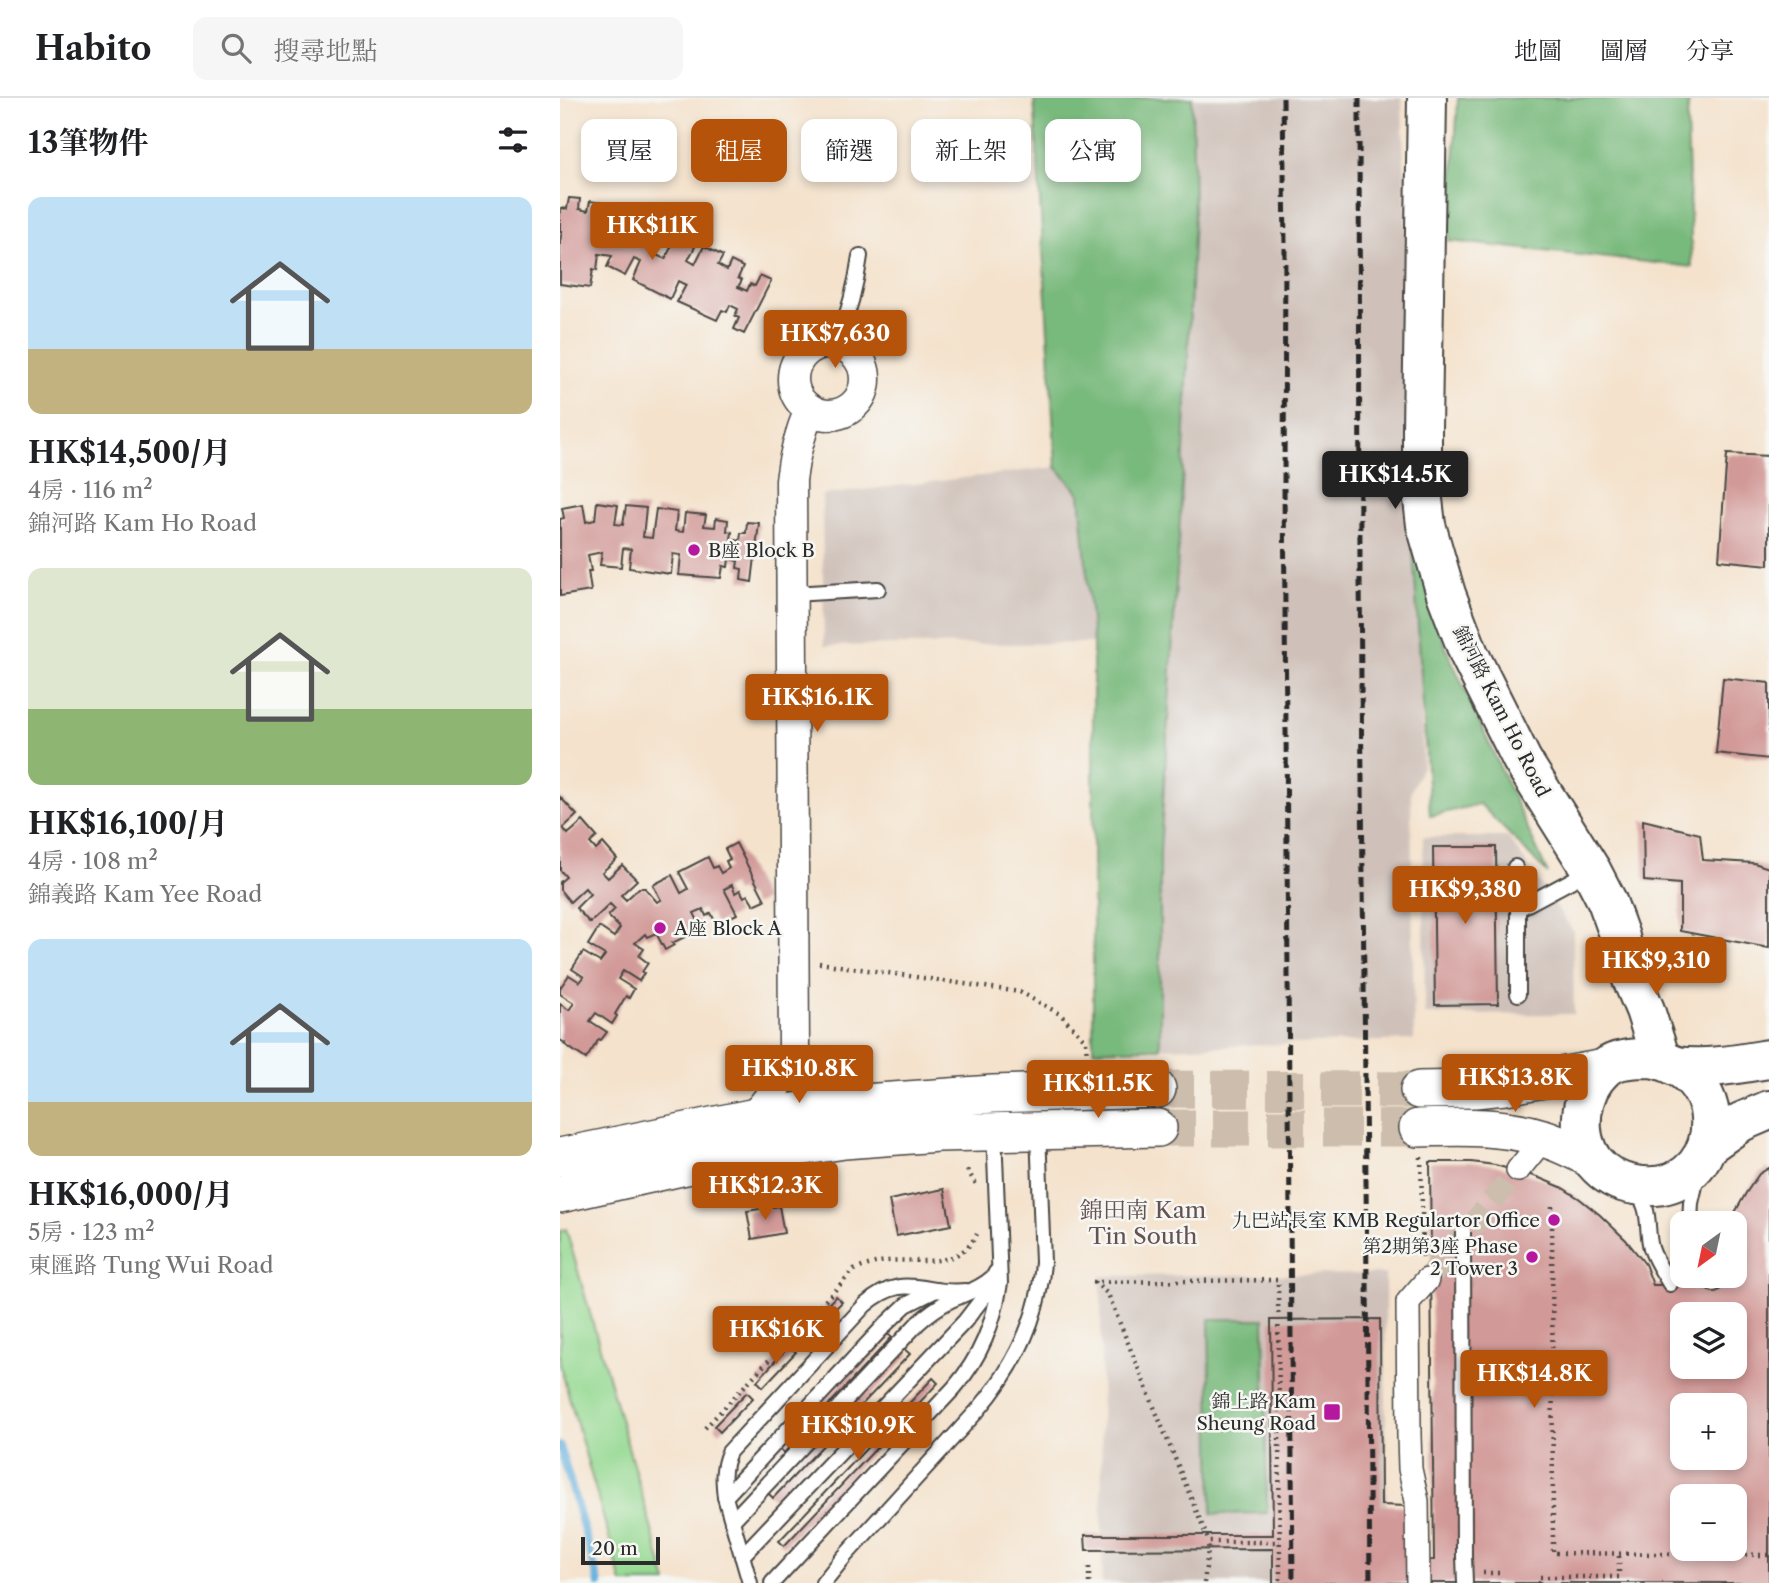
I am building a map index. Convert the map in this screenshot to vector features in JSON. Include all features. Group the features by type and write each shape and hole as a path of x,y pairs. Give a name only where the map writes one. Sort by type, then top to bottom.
{"main road":[{"name":"錦河路 Kam Ho Road","path":"1427,98 1422,429 1422,491 1426,526 1446,594 1469,654 1522,760 1591,870 1607,901 1629,972 1668,1063"},
{"name":"錦河路 Kam Ho Road","path":"1608,1066 1620,1027 1629,972"},
{"path":"1769,1059 1691,1068 1634,1059 1608,1066 1591,1086 1585,1101 1582,1132 1593,1160 1613,1178 1626,1184 1660,1187 1678,1181 1691,1170 1705,1150 1741,1122 1769,1110"},
{"path":"1668,1063 1693,1078 1704,1094 1711,1114 1711,1130 1705,1150"}],"street":[{"path":"837,343 853,351 863,365 865,380 862,395 852,407 839,414 824,415 810,409 799,398 793,383 796,366 805,351 820,344 837,343"},
{"path":"751,1118 776,1089 794,1051 791,480 800,431 810,409"},
{"path":"794,1051 802,1068 817,1088 835,1101 849,1104"},
{"path":"1419,1090 1505,1086 1608,1066"},
{"path":"560,1157 751,1118 849,1104 981,1094 1157,1089"},
{"path":"560,1194 704,1162 832,1142 994,1131 1158,1128"},
{"path":"1419,1143 1492,1128 1544,1138 1593,1160"},
{"path":"1518,1170 1544,1138"},
{"path":"1418,1583 1418,1501 1410,1469 1408,1303 1425,1282"}],"lane":[{"path":"837,343 846,322 860,256"},
{"path":"792,594 878,589"},
{"path":"1515,867 1518,995"},
{"path":"1518,909 1591,870"},
{"path":"823,1583 996,1389 1021,1345 1037,1303 1043,1269 1038,1130"},
{"path":"772,1583 967,1374 986,1340 1000,1283 994,1131"},
{"path":"1690,1211 1705,1150"},
{"path":"1626,1184 1645,1205 1650,1241 1656,1259 1670,1284"},
{"path":"1464,1232 1465,1583"},
{"path":"1640,1255 1647,1251 1650,1241"},
{"path":"732,1521 918,1323 949,1301 978,1289 990,1280 998,1267"},
{"path":"742,1556 965,1321 985,1295 998,1267"},
{"path":"750,1583 725,1497 722,1477 729,1452 877,1294 904,1286 962,1292 978,1289"},
{"path":"725,1497 886,1324 906,1305 936,1290"}],"path":[{"path":"816,963 1020,992 1060,1014 1086,1041 1087,1059"},
{"path":"1419,1143 1425,1282"},
{"path":"967,1170 976,1184 977,1193"},
{"path":"1552,1206 1553,1553 1769,1555"},
{"path":"705,1428 854,1270 886,1261 938,1260 962,1253 971,1245 980,1224"},
{"path":"1204,1583 1209,1542 1108,1294 1093,1282 1278,1280 1280,1583"},
{"path":"1209,1542 1280,1542"},
{"path":"1539,1583 1539,1577 1619,1577 1619,1554"},
{"path":"1089,1563 1089,1583"}],"shaded area":[{"path":"1192,98 1402,98 1423,764 1411,791 1414,1040 1160,1048 1160,853 1184,452 1194,215"},
{"path":"1056,467 1080,494 1093,643 824,646 822,495"},
{"path":"1423,837 1508,837 1573,931 1574,1014 1425,1015"},
{"path":"1385,1274 1387,1583 1102,1583 1101,1276"}],"green space":[{"path":"1034,98 1192,98 1194,215 1184,452 1160,853 1160,1048 1093,1050 1093,643 1080,494 1056,467"},
{"path":"1458,98 1689,98 1687,120 1692,267 1449,241"},
{"path":"1411,517 1446,648 1548,874 1480,804 1430,816"},
{"path":"566,1229 667,1583 622,1583 560,1365 560,1231"},
{"path":"1209,1319 1264,1319 1267,1513 1212,1514"}],"building":[{"path":"569,198 580,199 579,209 588,211 590,201 611,204 608,222 616,223 624,207 643,216 634,234 642,237 650,220 669,229 656,255 665,259 678,234 697,243 688,260 695,264 704,246 723,256 718,265 727,270 731,261 743,267 738,278 742,280 738,287 747,291 750,284 755,286 760,276 771,281 744,334 734,329 739,318 735,316 738,309 730,305 727,312 722,310 717,320 677,302 686,285 678,281 670,299 633,280 641,262 634,259 625,276 607,267 612,256 599,254 597,270 593,269 590,288 560,284 560,216 561,208 567,209"},
{"path":"1727,454 1769,456 1769,565 1719,560"},
{"name":"B座 Block B","path":"597,502 618,505 615,524 623,525 626,506 646,508 643,537 652,538 656,509 677,512 675,531 683,532 685,513 706,515 704,526 715,527 716,518 728,520 727,531 732,532 731,539 740,541 741,533 746,533 747,522 759,523 752,582 741,580 742,569 737,568 738,561 729,559 728,567 723,566 721,578 679,575 681,555 673,554 671,574 629,568 631,549 623,548 621,567 600,565 602,552 588,555 591,591 560,596 560,519 564,518 562,508 583,504 586,522 595,520"},
{"path":"1723,678 1769,683 1769,759 1716,753"},
{"name":"A座 Block A","path":"560,797 577,815 563,828 568,834 583,821 597,837 590,843 596,850 603,843 617,859 602,872 608,878 622,865 637,880 621,895 626,900 639,888 645,888 657,902 661,900 653,885 672,875 681,893 688,889 679,872 708,857 713,868 717,866 721,873 729,868 726,861 730,859 725,849 736,843 765,900 754,905 748,895 744,897 740,890 735,893 732,885 724,889 737,914 716,924 711,913 706,916 703,909 694,913 703,931 672,943 674,945 665,950 656,933 647,937 645,934 635,943 644,949 639,956 648,963 642,972 644,973 639,981 623,971 618,979 634,989 629,998 626,996 612,1024 596,1013 590,1021 607,1032 586,1059 560,1040 560,1004 569,1010 574,1003 560,994 560,988 569,975 580,982 584,977 572,969 583,952 600,962 605,955 588,945 599,927 614,937 620,928 608,916 615,909 610,904 590,923 576,908 590,894 585,888 570,902 560,890 560,882 566,877 560,870"},
{"path":"1643,820 1700,834 1703,860 1754,863 1769,868 1769,948 1680,931 1680,884 1644,881"},
{"path":"1433,847 1496,847 1498,1004 1435,1005"},
{"path":"1430,1162 1495,1165 1561,1187 1600,1215 1626,1240 1645,1264 1653,1285 1670,1285 1670,1288 1747,1288 1747,1211 1736,1211 1759,1174 1769,1168 1769,1583 1273,1583 1273,1549 1086,1550 1085,1535 1273,1535 1271,1320 1380,1319 1381,1505 1407,1506 1408,1561 1434,1560"},
{"path":"944,1189 951,1225 896,1236 889,1200"},
{"path":"779,1206 784,1233 752,1239 747,1211"},
{"path":"836,1296 842,1302 809,1336 803,1330"},
{"path":"887,1334 892,1337 784,1453 780,1448"},
{"path":"789,1346 796,1352 763,1387 757,1381"},
{"path":"903,1348 910,1354 773,1498 767,1492"},
{"path":"933,1378 938,1383 784,1546 779,1541"},
{"path":"747,1392 753,1398 720,1432 714,1426"}],"waterway":[{"path":"560,1446 599,1583"}],"tunnel":[{"path":"1157,1089 1419,1090"},
{"path":"1158,1128 1418,1128"},
{"path":"1427,1280 1518,1170"}],"railway":[{"path":"1283,98 1293,1583"},
{"path":"1359,98 1360,579 1370,1583"}],"place":[{"name":"B座 Block B","path":"694,550"},
{"name":"A座 Block A","path":"660,928"},
{"name":"九巴站長室 KMB Regulartor Office","path":"1554,1220"},
{"name":"第2期第3座 Phase 2 Tower 3","path":"1532,1257"},
{"name":"錦上路 Kam Sheung Road","path":"1332,1412"}],"district":[{"name":"錦田南 Kam Tin South","path":"1143,1223"}]}
